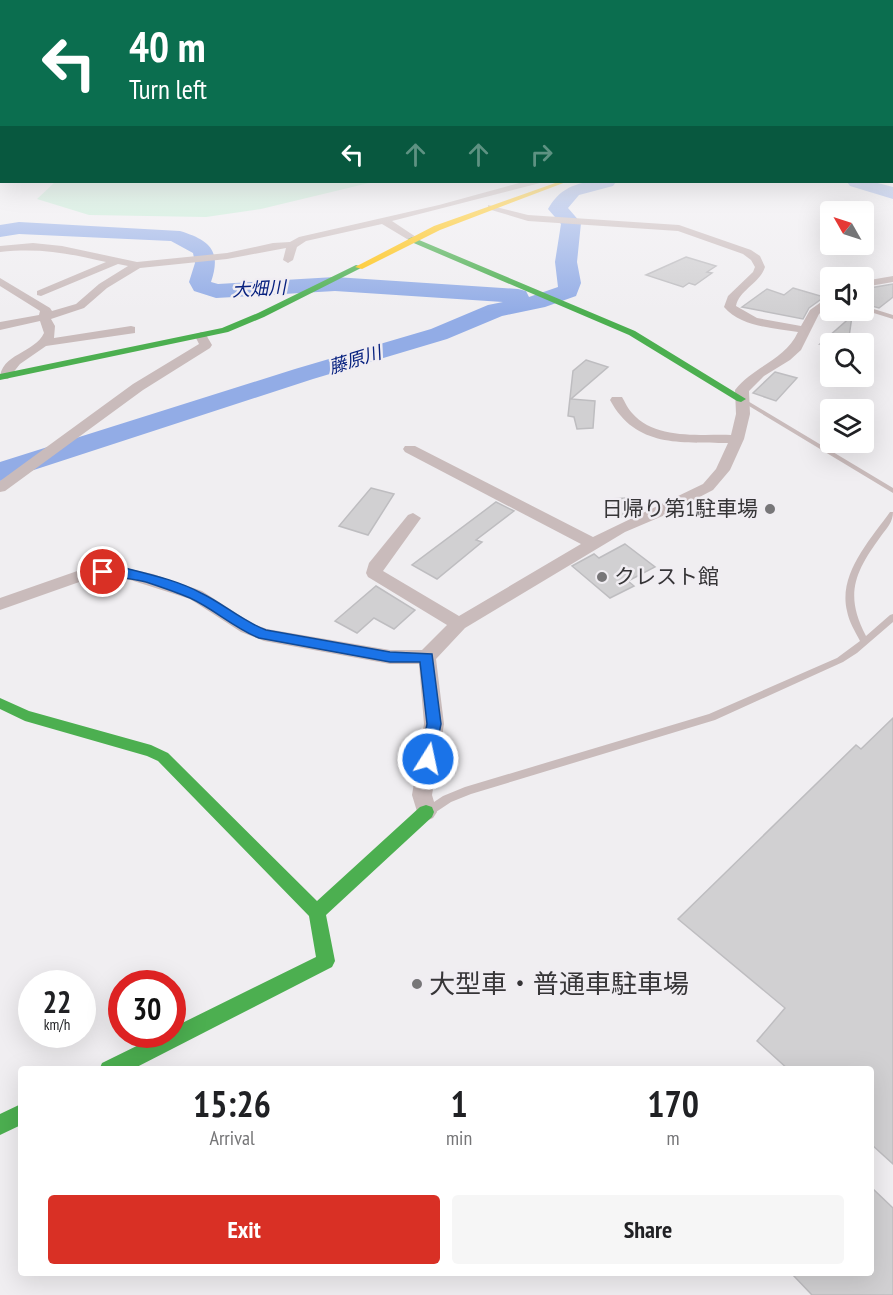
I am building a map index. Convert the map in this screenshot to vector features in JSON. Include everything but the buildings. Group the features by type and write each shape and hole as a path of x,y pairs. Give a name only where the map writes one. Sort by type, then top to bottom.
{"street":[{"path":"0,249 22,246 48,247 137,265 206,258 239,254 273,246 292,246 303,238 493,191"},
{"path":"1,380 20,373 201,336 245,322 412,239 536,191"},
{"path":"465,200 518,216 686,229 747,252 756,258 760,267 758,273 732,298 730,306 733,311 749,319 804,330"},
{"path":"383,220 412,239 632,333 741,399"},
{"path":"288,260 292,246"},
{"path":"41,293 116,261"},
{"path":"0,326 44,317 88,301 103,286 137,265"},
{"path":"874,282 893,279"},
{"path":"0,281 46,310 44,317"},
{"path":"0,604 83,575 121,572 147,578 196,596 247,628 264,635 390,657 427,657 459,624 593,544 708,487 723,470 737,439 743,414 742,390 750,381 797,347 814,312 820,307"},
{"path":"44,317 49,324 49,335 44,343"},
{"path":"1,380 16,361 44,343 131,330"},
{"path":"2,487 138,387 197,353 206,345 201,336"},
{"path":"617,400 621,411 655,434 737,439"},
{"path":"410,449 593,544"},
{"path":"413,518 375,567 374,573 459,624"},
{"path":"317,912 426,812 422,795 434,724 427,657"},
{"path":"0,703 25,716 152,751 163,757 317,912 326,962 117,1066"},
{"path":"0,1125 18,1116"}],"lane":[{"path":"874,311 893,317"},
{"path":"741,399 893,491"},
{"path":"864,641 850,608 850,586 858,567 893,514"},
{"path":"426,812 447,799 469,790 712,717 840,660 893,617"}],"green space":[{"path":"45,191 334,191 261,209 206,217 89,215 37,199"}],"waterway":[{"name":"藤原川","path":"0,472 304,374 439,334 496,310 537,302 568,291 570,283 566,262 571,223 558,209 571,191"},
{"name":"藤原川","path":"888,191 893,193"},
{"name":"大畑川","path":"0,231 19,228 173,235 191,242 202,251 205,263 200,282 202,286 216,291 335,284 518,296"}],"traffic: fast":[{"path":"412,239 632,333 741,399"},
{"path":"0,377 225,330 359,267"},
{"path":"0,703 25,715 151,751 163,757 317,912"},
{"path":"117,1066 326,961 317,912 426,812"},
{"path":"0,1125 18,1116"}],"traffic: slow":[{"path":"359,267 437,228 537,191"}],"place":[{"name":"日帰り第1駐車場","path":"770,509"},
{"name":"クレスト館","path":"602,577"},
{"name":"大型車・普通車駐車場","path":"417,984"}],"route":[{"path":"103,572 121,572 147,578 196,596 247,628 264,635 390,657 427,657 434,724 428,759"}]}
